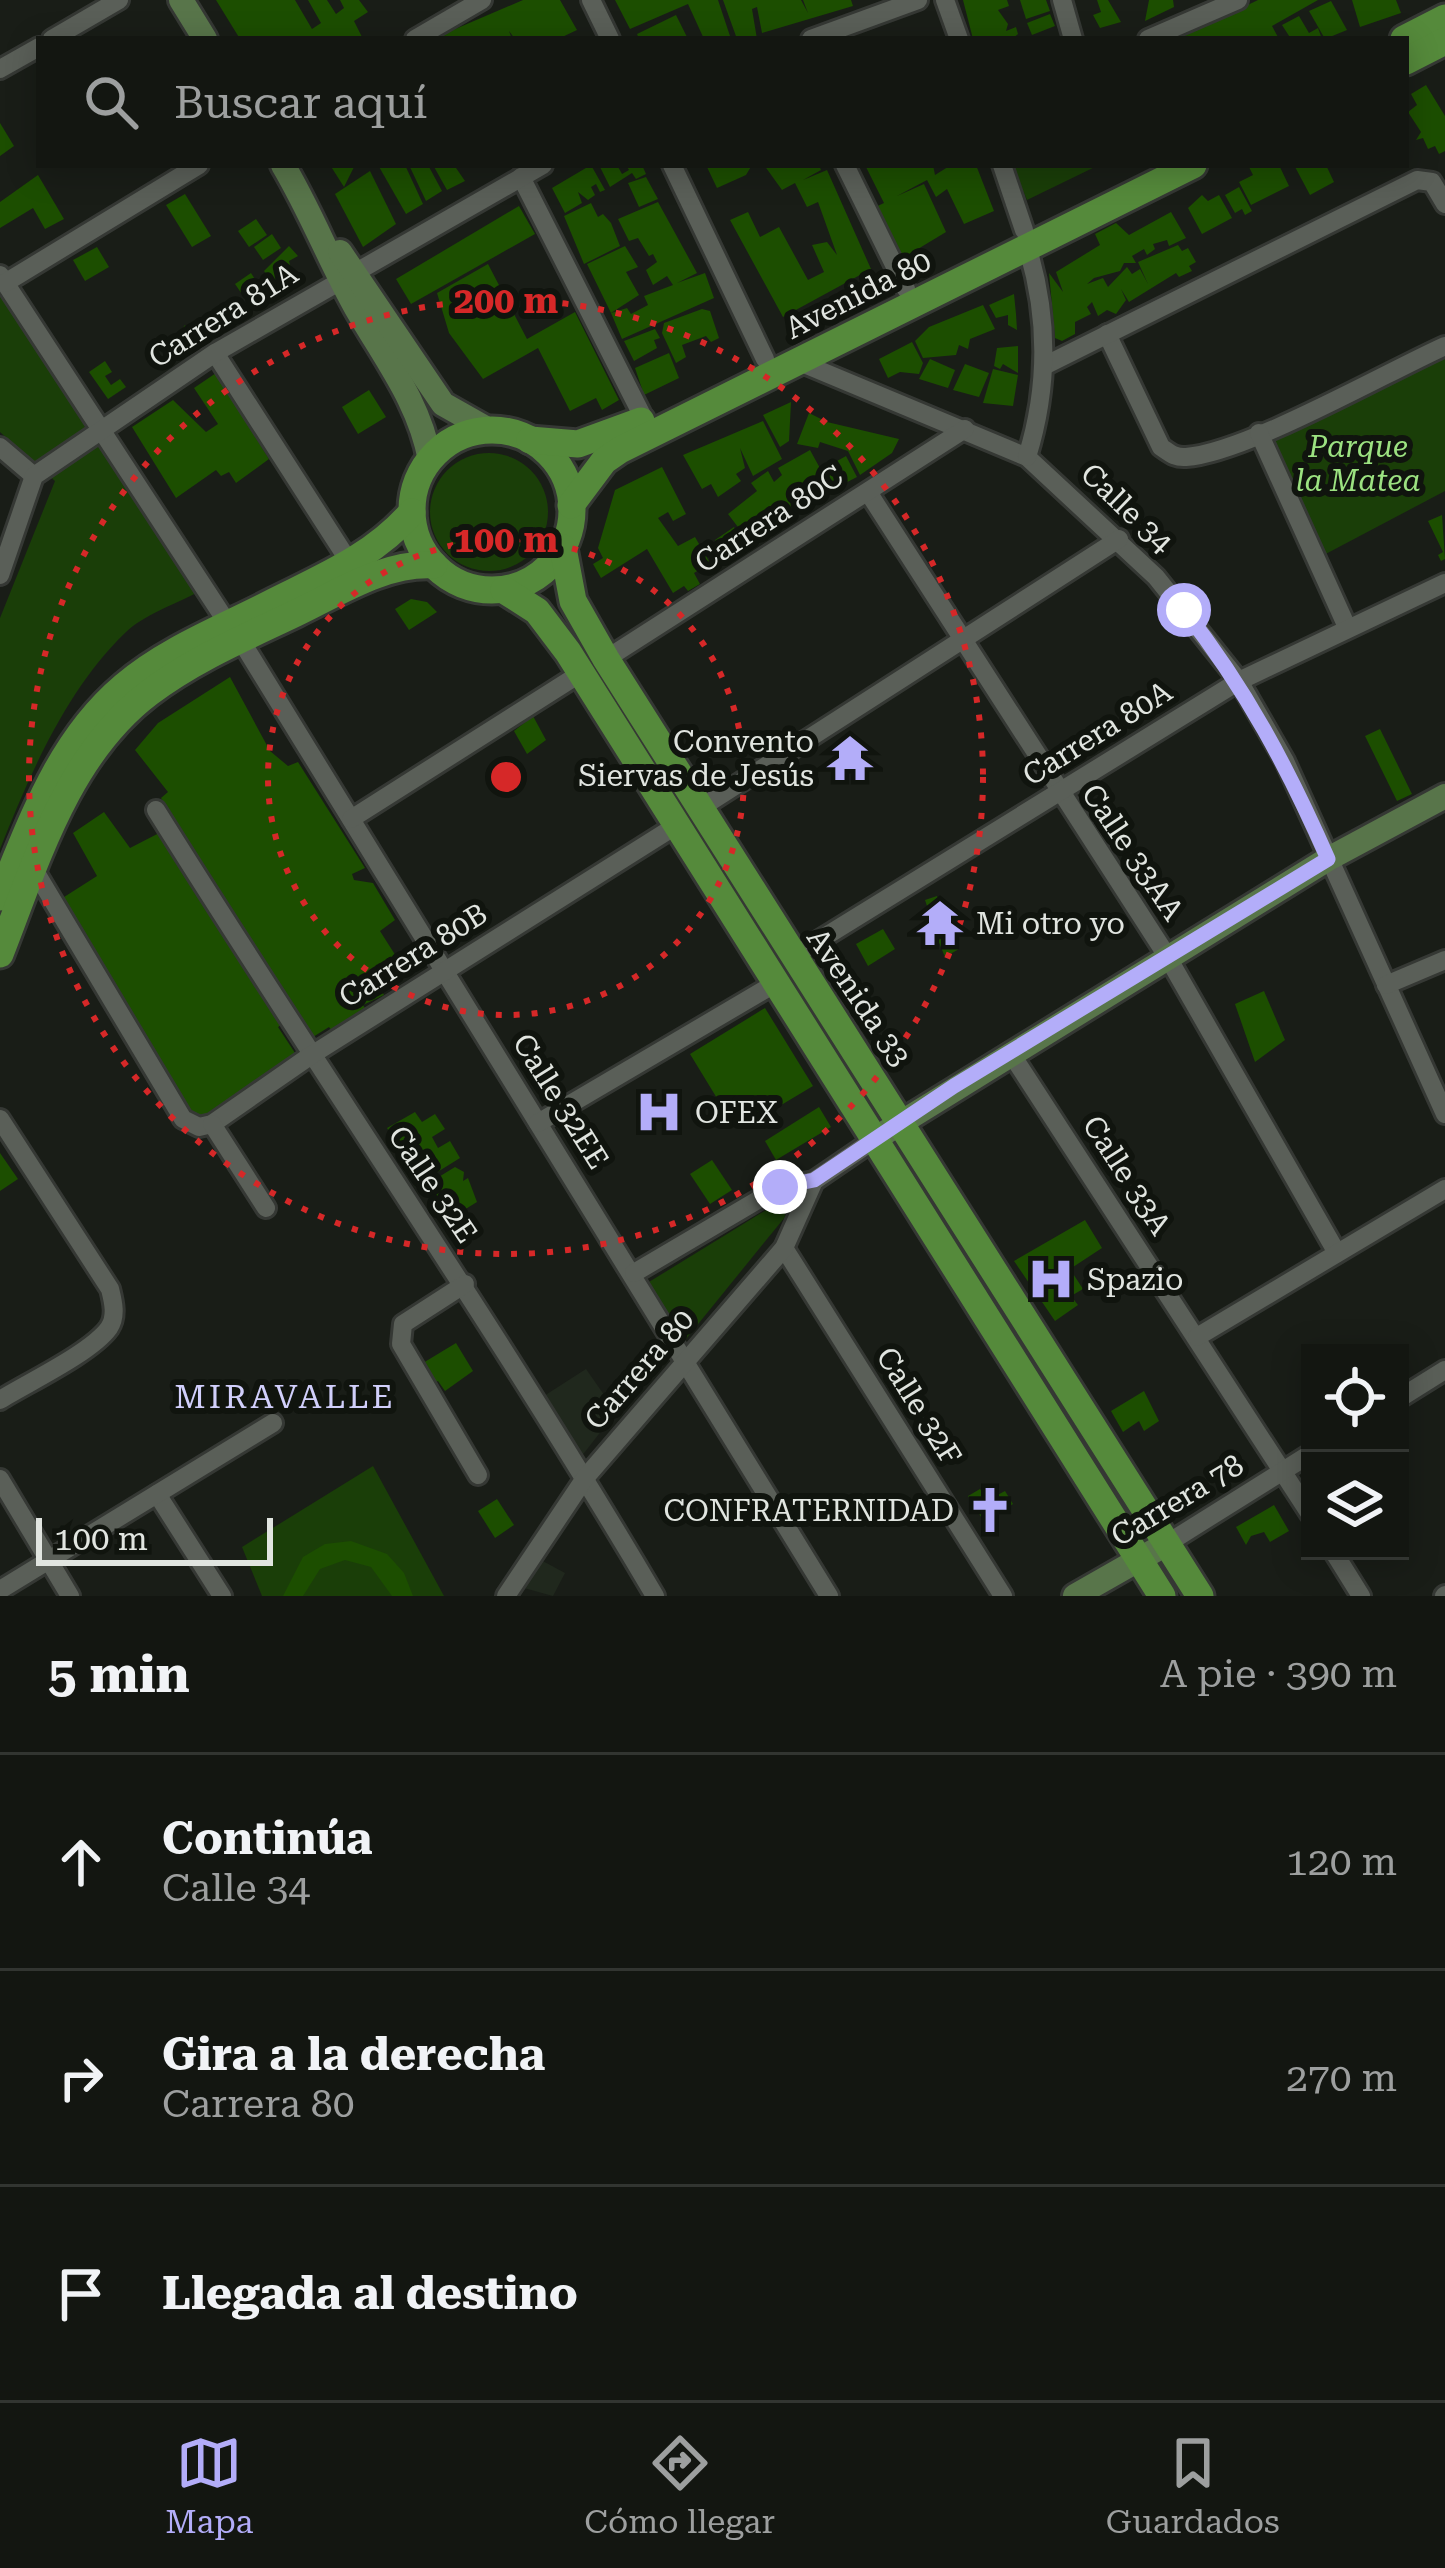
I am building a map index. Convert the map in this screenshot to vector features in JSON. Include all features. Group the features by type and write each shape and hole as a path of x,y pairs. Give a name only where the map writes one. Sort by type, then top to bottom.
{"main road":[{"path":"1409,36 1445,18"},
{"path":"1409,59 1445,41"},
{"name":"Avenida 80","path":"571,505 593,474 620,450 797,362 1150,168"},
{"name":"Avenida 80","path":"530,440 578,444 644,419 906,289 1186,168"},
{"path":"489,430 530,440 561,470 571,505 563,548 538,576 504,590 466,586 434,565 422,549 412,512 415,487 430,460 452,441 489,430"},
{"path":"0,954 68,789 111,729 162,684 234,632 392,535 412,512"},
{"name":"Avenida 33","path":"563,548 573,601 594,666 688,817 776,983 1162,1596"},
{"path":"0,897 49,782 86,726 124,686 234,632 372,577 434,565"},
{"name":"Avenida 33","path":"504,590 537,611 594,666"},
{"name":"Avenida 33","path":"688,817 792,957 902,1121 1201,1596"}],"street":[{"path":"57,36 119,0"},
{"path":"181,0 204,36"},
{"path":"420,36 482,0"},
{"path":"591,0 609,36"},
{"path":"819,36 918,0"},
{"path":"945,0 958,36"},
{"path":"1062,0 1071,36"},
{"path":"1153,36 1206,7 1238,0"},
{"path":"0,69 36,48"},
{"path":"2,279 195,168"},
{"path":"286,168 348,273 414,403 430,460"},
{"name":"Carrera 81A","path":"34,476 215,352 538,168"},
{"path":"673,168 765,359"},
{"path":"846,168 906,289"},
{"path":"797,362 1027,457 1044,365 1040,296 1003,168"},
{"path":"521,177 644,419"},
{"path":"1044,365 1417,180 1432,182 1445,204"},
{"path":"348,273 443,404 489,430"},
{"name":"Calle 32EE","path":"2,279 234,632 830,1596"},
{"path":"1107,334 1161,447 1175,457 1191,458 1259,433 1445,346"},
{"path":"215,352 350,562"},
{"name":"Carrera 80C","path":"351,819 965,429"},
{"path":"1259,433 1347,627"},
{"path":"0,448 34,476 0,575"},
{"name":"Calle 34","path":"1027,457 1119,538 1239,680 1285,761 1445,1114"},
{"name":"Calle 33AA","path":"868,492 1057,793 1167,956 1337,1253"},
{"name":"Carrera 80B","path":"212,1124 310,1056 1119,538"},
{"name":"Carrera 80A","path":"792,957 1239,680 1444,586"},
{"name":"Carrera 80","path":"634,1274 780,1187 814,1180 1167,956 1328,859 1445,796"},
{"name":"Calle 32E","path":"156,810 310,1056 465,1284 655,1596"},
{"path":"35,871 183,1119 199,1127 212,1124 266,1208"},
{"path":"1386,985 1445,960"},
{"path":"538,1123 776,983"},
{"name":"Calle 33A","path":"1010,1052 1301,1499"},
{"path":"0,1119 110,1289 110,1327 0,1400"},
{"name":"Carrera 80","path":"506,1596 585,1478 784,1248 814,1180"},
{"path":"1197,1337 1445,1189"},
{"name":"Calle 32F","path":"784,1248 1003,1596"},
{"path":"465,1284 403,1324 401,1344 478,1475"},
{"path":"1409,1392 1445,1370"},
{"path":"0,1590 273,1423"},
{"name":"Carrera 78","path":"1075,1596 1301,1460"},
{"path":"0,1479 70,1596"},
{"path":"157,1493 222,1596"},
{"path":"1338,1560 1360,1596"}],"shaded area":[{"path":"586,1369 616,1412 581,1457 544,1396"},
{"path":"539,1559 565,1573 553,1596 524,1588"}],"green space":[{"path":"1013,168 1093,168 1027,200"},
{"path":"0,281 198,592 132,627 85,680 37,763 0,849 0,618 55,481 0,432"},
{"name":"Parque la Matea","path":"1445,350 1445,491 1320,557 1264,434"},
{"path":"489,453 512,457 531,470 544,489 548,512 544,535 531,554 512,567 489,571 466,567 447,554 434,535 430,512 434,489 447,470 466,457"},
{"path":"784,1199 785,1217 677,1350 644,1285"},
{"path":"373,1466 444,1596 262,1596 242,1547"}],"building":[{"path":"216,0 295,0 312,29 321,23 308,0 327,0 336,14 344,8 340,0 359,0 368,12 354,21 362,36 238,36"},
{"path":"523,0 560,0 577,30 564,36 513,36 509,31 511,36 439,36"},
{"path":"615,0 718,0 730,36 703,36 688,4 630,29"},
{"path":"723,0 801,0 808,13 803,0 851,0 853,6 762,33 757,7 752,9 756,36 736,36"},
{"path":"963,0 1007,0 1009,6 998,10 1008,24 1006,31 1016,27 1018,34 972,36"},
{"path":"1020,0 1046,0 1050,11 1026,19"},
{"path":"1097,0 1108,0 1121,22 1100,28 1093,15 1101,12"},
{"path":"1149,0 1173,0 1174,7 1145,21"},
{"path":"1258,0 1318,0 1272,26 1277,36 1184,36"},
{"path":"1352,0 1396,0 1401,13 1360,27"},
{"path":"1331,1 1347,30 1323,36 1309,11"},
{"path":"1050,14 1055,26 1032,35 1027,23"},
{"path":"676,15 686,36 638,36"},
{"path":"1299,16 1309,33 1318,28 1321,36 1289,36 1282,25"},
{"path":"1426,85 1445,116 1445,151 1439,154 1435,146 1428,149 1423,138 1416,140 1421,132 1409,114 1417,105 1411,94"},
{"path":"0,123 14,146 0,156"},
{"path":"332,168 354,168 344,187"},
{"path":"380,168 406,168 423,204 406,214"},
{"path":"410,168 430,168 442,191 426,201"},
{"path":"435,168 456,168 465,181 447,190"},
{"path":"593,168 605,190 600,192 596,184 591,187 595,195 588,200 578,192 582,203 565,213 552,188"},
{"path":"600,168 619,168 622,174 628,168 643,168 646,174 636,179 632,173 610,187"},
{"path":"707,168 750,168 746,175 717,188"},
{"path":"766,168 820,168 803,180 827,170 871,269 783,317 730,220 748,212 760,237 779,227 808,280 824,272 812,245 827,242 837,255 818,202 807,207 795,183 782,190"},
{"path":"866,168 934,168 935,175 946,168 977,168 994,211 964,224 947,189 936,197 927,180 897,196 924,184 946,232 898,261 871,209 884,203"},
{"path":"1250,168 1280,168 1289,186 1251,205 1239,182 1253,175"},
{"path":"1296,168 1327,168 1334,182 1310,195"},
{"path":"370,171 396,224 363,247 335,194"},
{"path":"38,175 64,219 45,229 33,208 0,228 0,202"},
{"path":"646,177 658,199 639,207 628,183"},
{"path":"1239,187 1252,211 1245,215 1242,209 1235,213 1225,195"},
{"path":"185,194 211,236 192,247 166,205"},
{"path":"1202,195 1208,201 1219,195 1232,218 1202,234 1188,208"},
{"path":"658,202 697,273 677,283 705,273 714,298 622,339 611,313 627,308 631,314 648,305 644,296 673,285 667,276 653,285 646,270 657,262 653,254 649,256 638,238 629,241 618,219"},
{"path":"591,203 598,217 603,214 611,223 620,246 584,264 564,216"},
{"path":"519,206 535,234 411,304 396,279"},
{"path":"1171,212 1186,238 1169,246 1167,240 1153,244 1155,249 1147,255 1144,249 1132,256 1136,263 1124,263 1120,271 1087,284 1103,278 1108,287 1127,267 1132,274 1140,269 1148,284 1138,262 1178,245 1182,251 1188,248 1196,262 1189,266 1192,271 1179,277 1176,273 1129,302 1121,289 1126,300 1116,314 1107,310 1098,316 1092,302 1087,307 1091,314 1075,322 1075,334 1062,341 1055,338 1049,273 1063,292 1056,272 1100,245 1095,234 1116,223 1129,235"},
{"path":"256,219 267,235 249,247 238,231"},
{"path":"272,234 281,248 263,260 254,247"},
{"path":"289,246 298,256 289,261 291,269 272,282 264,271"},
{"path":"625,246 638,267 626,272 639,295 611,313 587,264"},
{"path":"97,247 109,267 85,281 73,260"},
{"path":"488,264 527,339 575,312 619,400 602,410 596,398 570,411 538,348 483,379 449,333 437,293"},
{"path":"251,273 262,290 246,300 235,284"},
{"path":"1014,294 1017,330 1008,325 1008,315 996,318 989,305"},
{"path":"983,305 995,329 970,339 968,349 959,345 956,355 923,358 915,341 929,327"},
{"path":"702,309 710,311 719,338 711,342 706,336 682,345 686,357 676,363 662,333 664,323"},
{"path":"185,325 199,343 178,361 169,347"},
{"path":"655,329 660,338 654,340 657,348 634,361 624,341"},
{"path":"912,342 923,363 919,374 900,372 888,378 879,359"},
{"path":"1018,346 1018,373 1003,364 1000,369 994,366 997,348"},
{"path":"669,353 679,378 644,395 635,368"},
{"path":"930,359 955,370 948,388 919,379"},
{"path":"105,361 112,372 105,376 111,385 120,379 126,387 108,399 89,372"},
{"path":"965,364 989,373 979,397 953,390"},
{"path":"993,369 1018,375 1013,406 983,403"},
{"path":"216,373 269,459 236,483 229,472 221,476 216,470 176,498 132,427 173,400 206,432 218,424 194,388"},
{"path":"369,390 386,417 358,434 342,407"},
{"path":"791,402 789,441 780,447 763,415"},
{"path":"809,413 827,422 899,439 892,453 860,475 848,451 820,442 818,448 797,444"},
{"path":"763,421 782,459 753,476 740,448 745,468 736,474 741,481 718,497 711,484 702,489 683,455"},
{"path":"810,450 821,470 846,456 857,477 744,535 728,514 757,491 751,483 768,471 774,482 782,475 778,468"},
{"path":"662,467 686,514 673,521 668,512 658,518 678,546 695,537 710,563 694,573 700,584 688,591 684,586 673,593 647,549 601,578 593,564 603,558 598,548 615,490"},
{"path":"1442,515 1445,559 1441,561 1438,555 1443,552 1428,521"},
{"path":"734,527 744,547 724,560 715,540"},
{"path":"411,599 427,602 437,612 409,630 395,609"},
{"path":"230,677 270,751 288,766 298,762 365,868 352,874 354,880 373,883 395,920 380,931 406,972 380,988 384,995 363,1005 368,1013 335,1035 329,1027 313,1037 161,798 168,792 135,750 158,723"},
{"path":"533,716 546,740 527,754 514,731"},
{"path":"1380,729 1412,794 1397,801 1365,736"},
{"name":"Convento Siervas de Jesús","path":"845,740 864,764 860,775 851,760 844,765 829,749"},
{"path":"104,812 130,848 163,831 285,1022 278,1027 297,1056 195,1121 61,899 97,876 73,833"},
{"name":"Mi otro yo","path":"937,896 959,949 945,957 938,940 944,938 941,930 936,933 925,900"},
{"path":"883,929 895,949 868,966 856,944"},
{"path":"1264,991 1285,1040 1255,1062 1235,1004"},
{"path":"765,1008 813,1086 761,1117 750,1098 726,1113 690,1054"},
{"path":"819,1107 831,1127 776,1160 765,1141"},
{"path":"415,1112 422,1122 435,1114 445,1129 432,1137 438,1148 450,1141 460,1158 415,1186 404,1169 410,1165 387,1128"},
{"path":"0,1153 18,1179 0,1191"},
{"path":"712,1160 732,1190 710,1204 690,1174"},
{"path":"455,1167 464,1172 463,1181 468,1178 477,1202 446,1221 424,1186"},
{"name":"Spazio","path":"1085,1220 1102,1248 1070,1269 1083,1289 1071,1296 1078,1305 1055,1321 1014,1261"},
{"path":"456,1343 473,1371 445,1391 438,1381 430,1386 418,1366"},
{"path":"1144,1391 1159,1421 1144,1431 1139,1421 1123,1432 1111,1411"},
{"name":"CONFRATERNIDAD","path":"980,1489 988,1500 1005,1491 1013,1504 992,1517 988,1528 968,1496"},
{"path":"497,1499 514,1525 495,1538 478,1511"},
{"path":"1274,1505 1289,1531 1270,1542 1264,1532 1251,1536 1246,1545 1236,1527"},
{"path":"351,1541 387,1554 404,1573 413,1596 392,1596 371,1567 345,1560 320,1569 303,1596 283,1596 303,1557 325,1544"}],"place":[{"name":"Convento Siervas de Jesús","path":"850,758"},
{"name":"Mi otro yo","path":"940,923"},
{"name":"OFEX","path":"659,1112"},
{"name":"Spazio","path":"1051,1279"},
{"name":"CONFRATERNIDAD","path":"990,1510"}],"district":[{"name":"MIRAVALLE","path":"285,1396"}],"route":[{"path":"780,1187 814,1180 954,1086 1328,859 1285,761 1239,680 1184,610"}]}
